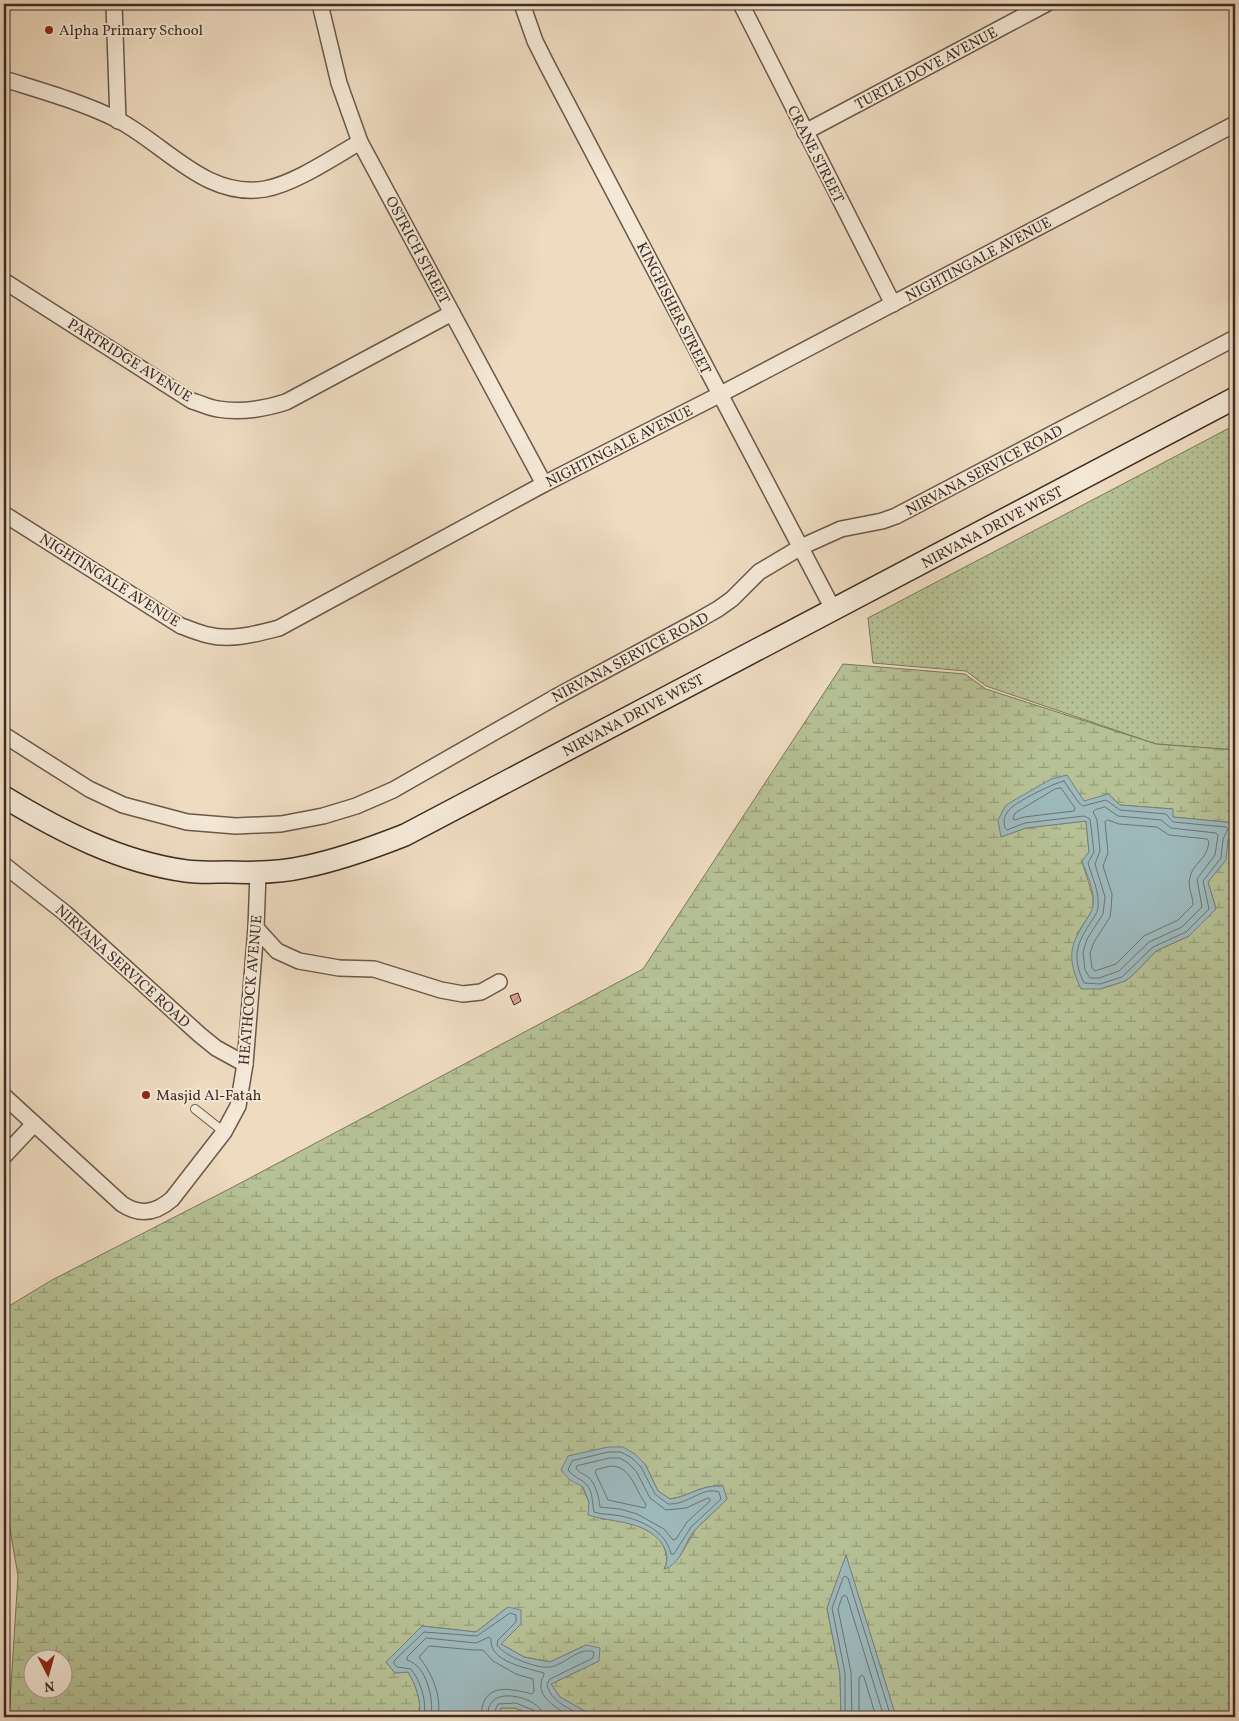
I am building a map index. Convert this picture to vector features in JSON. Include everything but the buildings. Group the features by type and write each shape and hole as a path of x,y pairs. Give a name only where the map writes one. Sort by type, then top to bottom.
{"main road":[{"name":"NIRVANA DRIVE WEST","path":"4,797 68,833 99,847 138,860 186,871 258,873 302,868 342,858 405,835 1235,398"}],"street":[{"path":"114,4 118,120"},
{"name":"OSTRICH STREET","path":"320,4 339,83 360,142 544,484"},
{"name":"KINGFISHER STREET","path":"522,4 535,41 547,65 834,609"},
{"name":"CRANE STREET","path":"741,4 893,304"},
{"name":"TURTLE DOVE AVENUE","path":"805,132 1046,4"},
{"path":"4,79 69,100 118,120 202,177 222,186 243,190 264,189 283,185 360,142"},
{"name":"NIGHTINGALE AVENUE","path":"4,514 182,626 209,636 233,637 279,628 544,484 720,395 1235,124"},
{"name":"PARTRIDGE AVENUE","path":"4,281 192,400 218,409 264,409 286,402 452,313"},
{"name":"NIRVANA SERVICE ROAD","path":"4,735 90,789 123,805 187,822 236,826 282,824 323,816 356,806 393,790 554,698 718,609 759,572 801,547 841,529 882,521 896,516 1235,338"},
{"name":"NIRVANA SERVICE ROAD","path":"4,865 65,913 200,1035 216,1048 245,1064"},
{"name":"HEATHCOCK AVENUE","path":"4,1096 122,1204 131,1210 151,1211 162,1208 172,1200 224,1132 238,1106 245,1064 256,928 258,873"},
{"path":"256,928 277,951 299,961 339,968 374,969 441,990 464,994 481,992 499,982"},
{"path":"4,1156 34,1124"}],"lane":[{"path":"195,1109 224,1132"}],"green space":[{"path":"1235,425 1235,750 1156,744 986,686 966,671 873,663 868,618"},
{"path":"843,664 965,674 986,689 1156,744 1235,750 1235,823 1173,817 1172,809 1120,805 1108,794 1001,837 1025,828 1086,821 1089,852 1082,861 1093,897 1093,909 1077,934 1100,989 1125,981 1156,951 1189,936 1216,909 1208,882 1225,860 1228,840 1235,828 1235,1717 896,1717 846,1556 827,1608 840,1674 841,1717 595,1717 560,1697 551,1684 599,1661 586,1645 550,1662 524,1657 501,1644 508,1607 476,1632 422,1626 386,1662 395,1673 408,1672 414,1682 420,1705 419,1717 9,1717 18,1576 4,1494 4,1309 52,1280 233,1187 643,969","holes":["582,1454 635,1454 645,1464 658,1491 670,1499 714,1486 722,1486 727,1499 695,1530 680,1556 664,1569 666,1554 663,1545 657,1538 640,1527 620,1521 601,1519 589,1502 568,1456"]},
{"path":"501,1708 515,1708 537,1717 499,1717"}],"water":[{"path":"1067,775 1084,801 1108,794 1120,805 1173,809 1173,817 1235,823 1235,828 1228,840 1226,860 1208,882 1216,909 1189,936 1156,951 1125,981 1100,989 1081,989 1074,972 1072,958 1072,950 1077,935 1093,906 1092,889 1082,861 1089,852 1086,821 1026,828 1001,837 998,820 1006,805 1051,779"},
{"path":"608,1447 623,1447 635,1454 645,1464 658,1491 670,1499 678,1498 707,1487 723,1486 727,1499 695,1530 678,1558 670,1567 664,1569 667,1556 664,1547 649,1532 630,1524 588,1515 589,1502 583,1487 570,1480 561,1470 568,1456"},
{"path":"846,1555 896,1717 841,1717 840,1674 827,1608"},
{"path":"508,1607 521,1610 521,1624 501,1644 524,1657 550,1662 586,1645 600,1648 599,1661 551,1684 560,1697 595,1717 537,1717 515,1708 501,1708 499,1717 419,1717 420,1705 418,1694 408,1672 395,1673 386,1662 422,1626 476,1632"}],"place":[{"name":"Alpha Primary School","path":"49,30"},
{"name":"Masjid Al-Fatah","path":"146,1095"}]}
